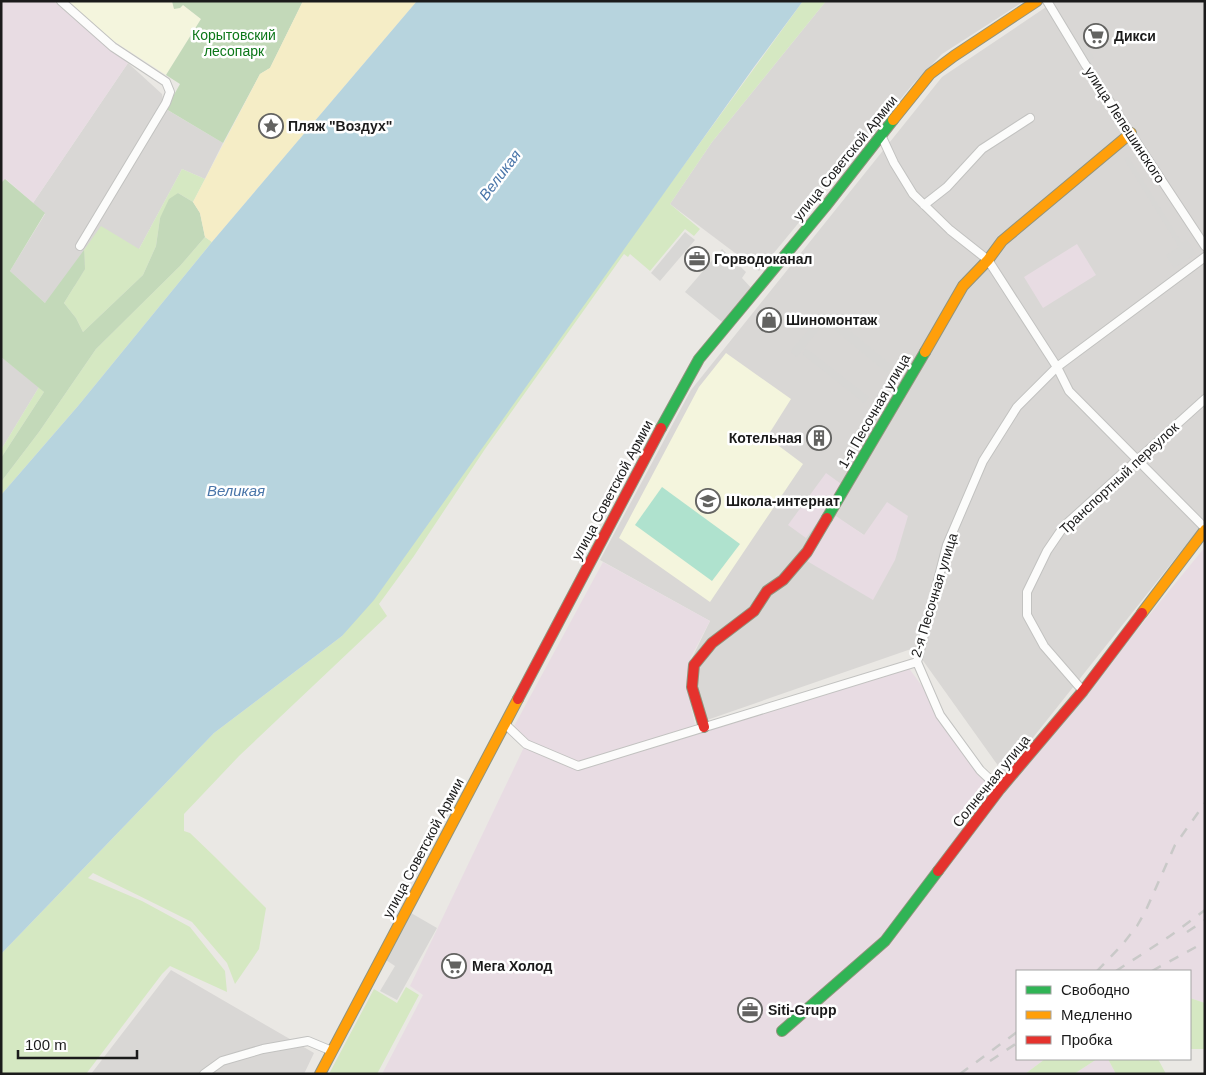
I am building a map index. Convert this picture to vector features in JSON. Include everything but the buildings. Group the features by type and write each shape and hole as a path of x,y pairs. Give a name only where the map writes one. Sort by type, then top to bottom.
{"street":[{"path":"61,1 114,47 166,82 170,92 166,104 80,246"},
{"name":"улица Советской Армии","path":"320,1074 677,397 699,359 825,207 930,74 1037,1"},
{"name":"улица Лепешинского","path":"1047,1 1068,39 1205,246"},
{"path":"924,205 947,187 982,150 1030,118"},
{"name":"1-я Песочная улица","path":"704,727 692,687 694,664 712,643 754,610 767,591 783,580 807,552 963,286 988,260 1002,241 1131,134"},
{"path":"880,135 913,194 950,230 988,260 1057,367 1069,391 1205,529"},
{"name":"2-я Песочная улица","path":"505,724 526,744 578,766 917,662 947,545 983,461 1017,407 1057,367 1205,257"},
{"name":"Транспортный переулок","path":"1083,691 1044,646 1027,615 1027,592 1047,551 1064,526 1205,399"},
{"name":"Солнечная улица","path":"782,1031 885,941 1000,789 1083,691 1205,529"},
{"path":"917,662 940,714 980,770 1000,789"},
{"path":"204,1074 222,1060 272,1047 308,1041 332,1051"}],"shaded area":[{"path":"1,1 53,1 128,63 33,203 6,179 1,183"},
{"path":"66,1 172,1 174,8 183,5 201,19 166,75 112,40"},
{"path":"826,1 1024,1 942,54 913,84 759,271 670,204 712,142"},
{"path":"1055,1 1205,1 1205,521 1004,774 914,648 707,720 689,670 692,658 710,621 600,560 691,390 942,77","holes":["836,517 864,535 807,561"]},
{"path":"1083,39 1094,58 1085,64 1073,45"},
{"path":"128,63 162,94 164,108 223,143 205,179 182,169 139,249 45,303 10,271 45,214 33,203"},
{"path":"1128,156 1182,243 1187,240 1196,254 1174,268 1166,255 1179,247 1124,159"},
{"path":"685,232 695,240 660,281 651,273"},
{"path":"1077,244 1096,275 1043,308 1024,277"},
{"path":"722,249 746,272 742,278 755,292 727,326 685,292"},
{"path":"816,320 823,325 797,357 790,352"},
{"path":"838,321 893,366 887,373 832,328"},
{"path":"806,348 869,397 864,403 802,354"},
{"name":"Школа-интернат","path":"726,353 791,399 767,437 803,464 710,602 619,538 699,387"},
{"path":"1,357 39,387 1,450"},
{"path":"826,473 844,486 806,538 788,525"},
{"path":"887,502 908,516 895,560 873,600 807,561 836,516 864,535"},
{"path":"1205,547 1205,1003 1191,998 1191,970 1016,970 1016,1060 1044,1060 1025,1074 382,1074 423,995 410,986 526,743 512,730 603,562 710,621 691,657 688,670 690,701 695,725 701,730 908,667 1002,795"},
{"path":"411,913 437,928 397,1000 380,991 395,966 386,960"},
{"path":"171,970 314,1053 304,1074 91,1074"},
{"path":"1095,1060 1109,1060 1116,1074 1074,1074"}],"green space":[{"name":"Корытовский лесопарк","path":"172,1 303,1 270,68 260,74 223,143 166,109 180,84 166,75 201,19 183,5 180,8 174,9"},
{"path":"803,1 826,1 712,142 670,204 700,229 694,236 685,229 650,271 630,254 628,257 624,254 485,449 414,556 379,604 387,616 239,756 184,814 184,831 190,833 266,908 259,949 235,984 227,963 192,922 93,873 88,878 142,901 190,927 225,971 227,992 170,966 86,1074 1,1074 1,954 214,733 342,636"},
{"path":"182,169 205,179 193,202 178,193 160,218 156,246 143,275 83,332 76,318 64,303 85,269 84,250 101,226 139,249"},
{"path":"5,179 45,213 10,271 45,303 84,250 85,269 64,303 76,318 83,332 143,275 156,246 160,218 169,199 178,193 193,202 200,213 205,237 180,266 96,349 39,432 1,482 1,458 44,392 1,357 1,183"},
{"path":"205,237 212,242 78,406 1,495 1,482 39,432 96,349 180,266"},
{"path":"39,387 44,392 1,458 1,450"},
{"path":"662,487 740,544 712,581 635,525"},
{"path":"406,987 419,995 377,1074 329,1074 374,989 397,1003"},
{"path":"1191,998 1205,1003 1205,1049 1191,1049"},
{"path":"1044,1060 1095,1060 1074,1074 1025,1074"},
{"path":"1109,1060 1159,1060 1166,1074 1116,1074"}],"sand":[{"name":"Пляж \"Воздух\"","path":"303,1 417,1 212,242 205,237 200,213 193,202 260,74 270,68"}],"water":[{"name":"Великая","path":"417,1 803,1 374,600 342,636 214,733 1,954 1,495 78,406 212,242"}],"railway":[{"path":"1098,970 1137,926 1175,845 1205,803"},
{"path":"1118,970 1170,936 1205,910"},
{"path":"1187,932 1205,920"},
{"path":"1154,970 1205,942"},
{"path":"960,1074 1016,1033"},
{"path":"990,1061 1016,1044"}],"traffic: fast":[{"path":"661,428 699,359 825,207 893,120"},
{"path":"827,518 925,352"},
{"path":"782,1031 885,941 938,871"}],"traffic: slow":[{"path":"893,120 930,74 1037,1"},
{"path":"925,352 963,286 988,260 1002,241 1131,133"},
{"path":"1142,613 1205,530"},
{"path":"320,1074 518,699"}],"traffic: jam":[{"path":"518,699 661,428"},
{"path":"704,727 692,687 694,665 712,643 754,611 767,591 783,580 807,552 827,518"},
{"path":"938,871 1000,789 1083,691 1142,613"}],"place":[{"name":"Дикси","path":"1096,36"},
{"name":"Пляж \"Воздух\"","path":"271,126"},
{"name":"Горводоканал","path":"697,259"},
{"name":"Шиномонтаж","path":"769,320"},
{"name":"Котельная","path":"819,438"},
{"name":"Школа-интернат","path":"708,501"},
{"name":"Мега Холод","path":"454,966"},
{"name":"Siti-Grupp","path":"750,1010"}]}
